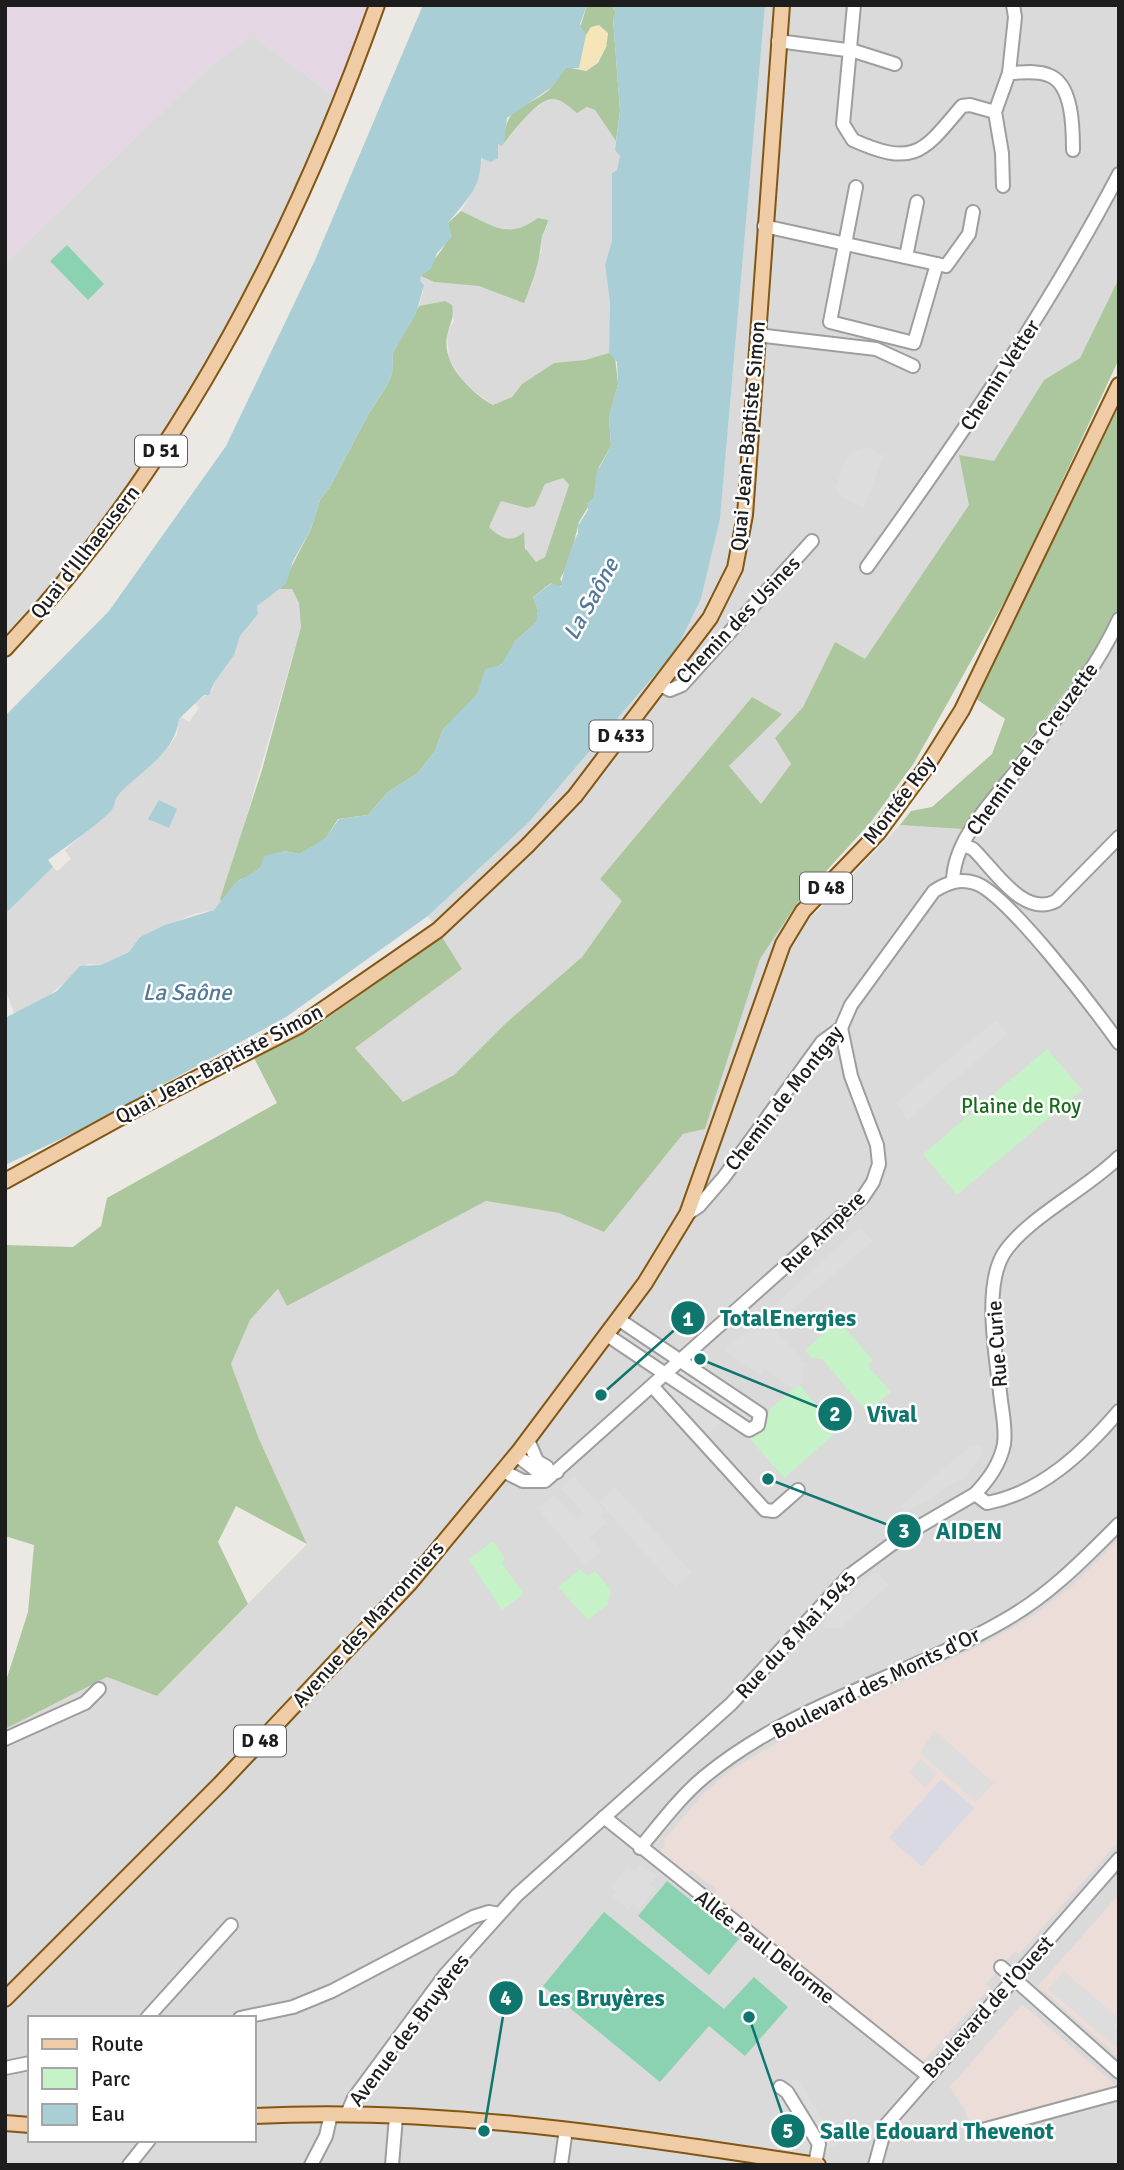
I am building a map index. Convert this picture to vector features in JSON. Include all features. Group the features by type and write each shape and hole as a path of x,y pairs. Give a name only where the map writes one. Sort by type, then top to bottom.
{"main road":[{"name":"Quai d'Illhaeusern","path":"5,649 79,566 137,487 225,344 282,230 370,5"},
{"name":"Quai d'Illhaeusern","path":"282,230 290,220 330,132 376,5"},
{"name":"Quai Jean-Baptiste Simon","path":"5,1181 136,1109 299,1026 438,929 527,846 575,796 710,618 735,568 745,515 782,5"},
{"name":"Montée Roy","path":"687,1214 783,944 803,911 878,833 925,769 962,710 1119,385"},
{"name":"Avenue des Marronniers","path":"5,1999 220,1784 392,1602 528,1440 645,1283 687,1214"},
{"path":"256,2116 347,2114 566,2129 816,2164"},
{"path":"5,2123 28,2125"}],"street":[{"path":"854,5 843,124 853,140 905,153 917,151 940,135 962,106 970,105 995,112"},
{"path":"1003,186 1002,153 995,112 1009,73 1015,17 1013,5"},
{"path":"779,41 850,51 895,64"},
{"path":"1009,73 1043,74 1061,85 1073,129 1073,150"},
{"name":"Chemin Vetter","path":"867,566 967,427 1026,336 1119,174"},
{"path":"856,187 843,243 830,322 914,343 937,264"},
{"path":"906,257 917,202"},
{"path":"764,226 946,266 969,234 973,212"},
{"path":"757,335 876,349 913,366"},
{"name":"Chemin des Usines","path":"660,685 670,690 682,685 812,541"},
{"name":"Chemin de la Creuzette","path":"953,881 953,866 964,845 1077,688 1119,619"},
{"path":"964,845 973,849 1021,897 1039,906 1056,901 1119,837"},
{"path":"953,881 973,882 990,890 1058,965 1119,1043"},
{"name":"Chemin de Montgay","path":"687,1214 699,1206 724,1177 822,1042 841,1028 851,1005 934,891 953,881"},
{"name":"Rue Ampère","path":"503,1471 523,1481 536,1482 545,1481 557,1472 851,1208 873,1182 879,1164 877,1145 851,1076 841,1028"},
{"name":"Rue Curie","path":"975,1494 997,1466 1004,1441 992,1295 1004,1254 1024,1232 1102,1175 1119,1157"},
{"path":"607,1335 750,1430 758,1425 760,1414 618,1320"},
{"path":"653,1387 765,1510 774,1511 798,1490"},
{"path":"975,1494 987,1503 1040,1483 1078,1454 1119,1411"},
{"path":"528,1440 537,1461 557,1472"},
{"path":"516,1455 537,1471 557,1472"},
{"name":"Rue du 8 Mai 1945","path":"499,1914 731,1704 850,1575 903,1536 975,1494"},
{"name":"Boulevard des Monts d'Or","path":"639,1848 697,1783 722,1763 803,1714 1004,1621 1058,1583 1119,1524"},
{"path":"5,1739 85,1703 99,1689"},
{"name":"Allée Paul Delorme","path":"604,1817 639,1848 927,2075"},
{"name":"Boulevard de l'Ouest","path":"875,2165 886,2125 927,2075 1119,1859"},
{"path":"250,2016 293,2007 332,1991 473,1917 489,1912 499,1914"},
{"name":"Avenue des Bruyères","path":"347,2114 354,2098 445,1975 499,1914"},
{"path":"149,2016 232,1925"},
{"path":"1001,1967 1119,2072"},
{"path":"5,2068 28,2063"},
{"path":"780,2087 787,2092 819,2144 816,2164"},
{"path":"975,2132 1119,2093"},
{"name":"Avenue des Bruyères","path":"311,2165 326,2136 331,2114"},
{"path":"392,2165 396,2117"},
{"path":"561,2165 566,2129"},
{"path":"129,2165 147,2142"}],"shaded area":[{"path":"5,5 368,5 334,96 252,35 210,66 5,263"},
{"path":"765,5 1119,5 1119,278 1080,358 1044,380 970,505 865,660 835,642 803,707 775,738 791,764 761,804 729,766 781,714 752,697 600,879 622,901 582,957 506,1023 454,1075 403,1102 355,1048 462,969 428,916 529,822 676,650 701,599 720,519"},
{"path":"252,35 334,96 269,251 175,417 73,566 5,639 5,263 210,66"},
{"path":"548,99 595,110 616,141 615,150 620,156 617,170 612,173 612,241 605,266 610,302 609,353 585,360 554,363 522,384 512,397 493,405 464,384 449,358 447,333 454,321 445,301 419,306 423,291 420,281 421,276 434,282 479,286 504,293 517,301 531,287 534,267 542,250 540,240 548,225 538,218 523,230 495,228 461,211 469,198 482,158 497,155 498,143 502,146 528,114"},
{"path":"867,447 884,456 864,507 840,497 835,488 849,452"},
{"path":"563,478 569,485 545,557 536,562 527,553 523,533 513,539 501,539 489,527 501,501 527,508 535,506 545,484"},
{"path":"280,589 292,589 299,603 301,627 222,902 214,910 194,914 140,937 129,952 101,965 88,964 39,1003 14,1013 5,988 5,914 53,867 57,871 71,859 65,850 111,811 119,794 170,745 177,735 179,719 181,717 189,722 199,708 195,703 212,691 214,683 234,655 240,636 258,614 257,606 264,598"},
{"path":"1119,607 1119,2165 5,2165 5,1729 107,1677 157,1696 307,1544 259,1439 231,1364 250,1320 279,1289 287,1306 486,1201 559,1213 604,1232 683,1134 705,1129 760,959 798,902 815,914 900,825 962,829 1098,648"},
{"path":"996,1020 1008,1034 907,1120 896,1103"},
{"path":"860,1227 873,1241 780,1320 769,1310"},
{"path":"756,1307 806,1365 802,1370 804,1381 794,1389 765,1369 761,1375 724,1350 751,1327 744,1318"},
{"path":"692,1362 767,1413 750,1437 724,1420 703,1437 660,1388"},
{"path":"971,1445 982,1447 980,1458 968,1475 907,1512 900,1506"},
{"path":"574,1476 605,1512 601,1516 607,1523 590,1538 601,1552 585,1565 537,1508 554,1494 577,1520 584,1514 561,1488"},
{"path":"615,1487 691,1572 675,1587 599,1502"},
{"path":"1119,1539 1119,1841 1019,1954 1015,1951 986,1984 990,1988 922,2062 712,1896 717,1890 691,1870 686,1875 658,1853 665,1846 664,1840 703,1794 734,1768 813,1722 988,1642 1034,1615 1073,1585"},
{"path":"876,1571 889,1585 840,1628 824,1628 826,1615"},
{"path":"934,1730 994,1783 976,1802 920,1753"},
{"path":"920,1759 937,1774 925,1788 909,1772"},
{"path":"941,1779 974,1808 922,1866 889,1838"},
{"path":"640,1865 657,1875 650,1884 656,1889 640,1909 633,1904 628,1910 613,1897 617,1892 611,1887 628,1866 635,1871"},
{"path":"1119,1894 1119,2057 1038,1986"},
{"path":"1064,1971 1119,2019 1114,2026 1119,2030 1119,2050 1048,1989"},
{"path":"1022,2004 1119,2088 970,2126 965,2110 950,2087"},
{"path":"798,2079 838,2144 822,2153 805,2152 773,2091"}],"green space":[{"path":"587,5 612,5 616,13 613,18 620,111 616,141 595,110 587,107 577,113 563,102 553,99 533,110 504,143 505,130 512,114 550,89 566,67 586,71 598,63 607,45 591,27 586,35 580,28"},
{"path":"461,211 490,225 508,229 527,225 538,218 548,220 524,303 479,286 434,282 421,276 445,244 448,223"},
{"path":"67,245 104,284 88,300 50,261"},
{"path":"1119,278 1119,359 1013,586 914,763 870,823 798,902 760,959 705,1129 683,1134 604,1232 559,1213 486,1201 287,1306 278,1289 250,1320 231,1364 259,1439 307,1544 236,1506 218,1542 248,1604 157,1696 107,1677 5,1729 5,1684 28,1612 34,1545 5,1536 5,1245 73,1247 101,1226 107,1198 277,1103 254,1058 307,1032 442,937 462,969 355,1048 403,1102 454,1075 506,1023 582,957 622,901 600,879 752,697 782,714 729,766 761,804 791,764 775,738 803,707 835,642 865,659 969,505 959,455 994,461 1044,380 1080,358"},
{"path":"445,301 452,305 446,343 452,365 466,384 493,405 512,397 522,384 554,363 585,360 609,353 615,357 618,384 609,418 611,446 599,467 594,497 579,522 569,562 560,579 563,584 558,588 551,583 533,597 538,610 537,622 515,641 506,661 495,668 469,706 443,729 435,751 418,773 388,792 368,815 338,819 326,838 299,854 284,851 277,854 250,876 239,880 222,902 220,899 262,770 301,627 299,603 292,589 280,589 311,529 320,500 386,387 392,374 393,353 419,306","holes":["563,478 569,485 545,557 536,562 525,548 524,532 510,539 489,527 501,501 527,508 535,506 545,484"]},
{"path":"1119,406 1119,607 1098,648 962,829 900,825 911,811 932,807 992,754 1005,719 975,698"},
{"name":"Plaine de Roy","path":"1047,1049 1082,1090 957,1195 923,1154"},
{"path":"838,1321 873,1360 868,1366 891,1392 867,1412 822,1359 812,1358 805,1350"},
{"path":"799,1384 838,1431 784,1478 750,1439 763,1427 770,1409"},
{"path":"493,1541 505,1559 502,1563 524,1594 502,1610 468,1559"},
{"path":"580,1569 588,1576 595,1571 611,1590 608,1604 588,1620 558,1587"},
{"path":"667,1881 739,1939 709,1975 638,1916"},
{"path":"604,1912 724,2009 754,1977 788,2007 745,2056 709,2026 660,2082 543,1986"}],"sand":[{"path":"599,25 608,33 606,45 599,60 586,71 579,68 581,45 591,27"}],"water":[{"path":"423,5 587,5 580,24 586,35 579,68 566,68 552,87 507,118 504,143 502,146 498,144 498,158 491,162 481,158 475,186 448,223 452,237 437,253 431,269 421,276 420,281 424,285 416,314 393,353 392,374 331,485 320,500 311,529 293,561 286,584 257,606 258,614 240,636 234,655 214,683 209,695 204,695 179,719 171,742 164,751 120,793 110,812 48,860 53,867 5,914 5,716 109,611 226,446 315,260"},
{"name":"La Saône","path":"612,5 765,5 720,519 701,599 676,650 529,822 428,916 286,1017 80,1130 5,1165 5,1018 57,991 80,966 101,965 129,952 140,937 165,925 214,910 235,883 260,868 264,856 284,851 299,854 326,838 339,819 368,815 388,792 418,773 435,751 443,729 477,694 485,669 501,665 515,641 536,622 538,610 533,597 552,583 561,587 567,560 578,534 578,526 588,510 587,503 594,497 596,474 611,446 609,418 618,384 617,362 609,353 610,302 605,265 612,241 612,173 617,170 620,156 615,150 620,111 613,18 616,13"},
{"path":"159,800 177,809 169,828 148,819"}],"place":[{"name":"Vival","path":"700,1359"},
{"name":"TotalEnergies","path":"601,1395"},
{"name":"AIDEN","path":"768,1479"},
{"name":"Salle Edouard Thevenot","path":"749,2017"},
{"name":"Les Bruyères","path":"484,2131"}]}
